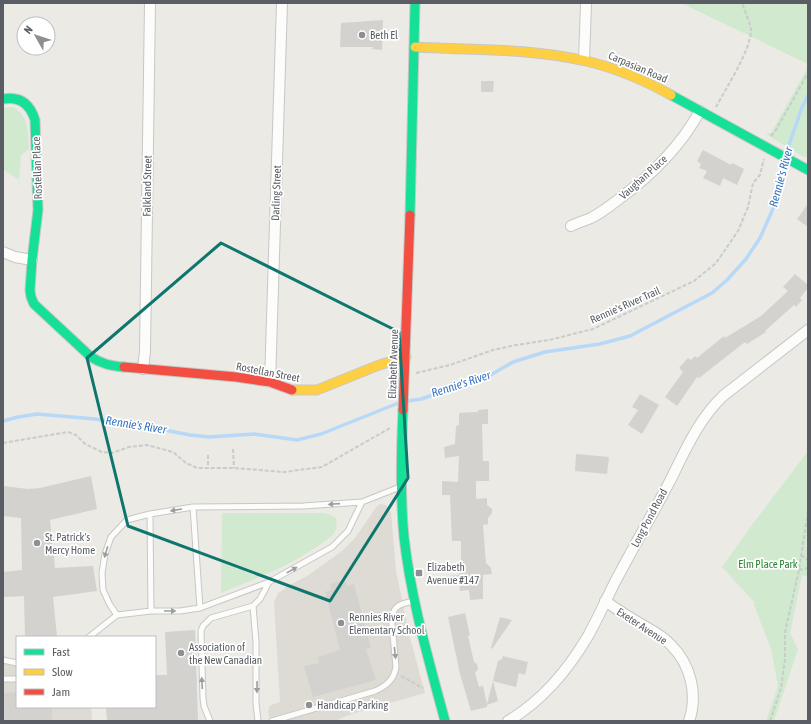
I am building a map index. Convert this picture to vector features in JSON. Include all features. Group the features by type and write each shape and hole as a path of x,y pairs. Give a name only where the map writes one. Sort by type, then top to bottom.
{"street":[{"name":"Falkland Street","path":"143,369 145,344 150,3"},
{"name":"Darling Street","path":"270,382 282,3"},
{"name":"Elizabeth Avenue","path":"415,3 415,47 401,487 402,512 406,548 415,601 445,721"},
{"path":"584,60 586,3"},
{"name":"Carpasian Road","path":"415,47 523,51 549,54 584,60 630,74 700,111 766,151 808,170"},
{"name":"Rostellan Place","path":"3,99 12,97 24,102 33,111 35,120 38,202 32,260 31,297 34,304 84,352 99,362 111,366 143,369"},
{"name":"Vaughan Place","path":"570,226 591,218 644,180 675,148 686,134 700,111"},
{"path":"3,252 14,257 32,260"},
{"name":"Long Pond Road","path":"508,721 531,705 562,675 588,635 690,442 714,405 734,387 808,330"},
{"name":"Rostellan Street","path":"143,369 236,377 270,382 292,390 316,390 379,365 406,357"},
{"name":"Exeter Avenue","path":"605,601 671,644 679,655 687,669 692,685 693,706 689,721"}],"lane":[{"path":"117,615 110,605 104,590 102,573 104,554 111,537 127,520 150,514 193,507 303,506 362,502 401,487"},
{"path":"90,636 117,615 150,611 180,611 200,608 269,582 332,547 348,531 362,502"},
{"path":"193,507 200,608"},
{"path":"150,514 150,611"},
{"path":"210,721 207,716 204,702 200,640 201,630 203,626 212,618 253,606 260,599 269,582"},
{"path":"272,721 385,687 391,681 396,667 391,617 398,605 415,601"},
{"path":"253,606 256,642 256,703 258,721"},
{"path":"3,660 16,663"},
{"path":"3,678 16,679"}],"path":[{"path":"715,108 745,52 749,39 751,28 742,3"},
{"path":"775,132 808,73"},
{"name":"Rennie's River Trail","path":"415,373 450,365 493,350 549,340 593,329 694,281 716,263 738,231 748,208 752,183 760,176 766,151"},
{"path":"3,443 68,432 76,435 85,444 102,452 112,453 129,447 147,445 173,452 186,463 197,468 234,468 284,472 322,467 394,426"},
{"path":"233,449 234,468"},
{"path":"208,455 208,468"},
{"path":"770,721 781,688 785,659 785,632 799,570 808,511"},
{"path":"801,555 808,560"},
{"path":"799,570 808,568"},
{"path":"395,673 426,690"}],"highlighted area":[{"path":"221,243 399,332 408,478 330,601 128,526 87,358"}],"shaded area":[{"name":"Rennies River Elementary School","path":"380,504 386,505 391,512 396,571 410,638 425,693 352,714 335,721 271,721 268,713 269,707 280,702 274,603 278,593 307,576 342,551 355,538 377,506"},
{"path":"3,662 16,662 16,708 91,708 92,721 3,721"}],"green space":[{"path":"681,3 808,3 808,64"},
{"path":"808,67 808,157 804,157 766,134 771,133"},
{"path":"12,107 18,110 25,119 28,137 29,149 21,155 19,180 3,169 3,108"},
{"name":"Elm Place Park","path":"808,451 808,533 806,546 808,547 808,577 802,575 790,633 798,649 774,721 766,721 778,686 771,649 754,605 755,603 722,567"},
{"path":"222,513 324,513 336,518 336,526 331,537 295,560 221,593"}],"building":[{"name":"Beth El","path":"383,20 382,50 372,49 373,47 340,47 341,23"},
{"path":"481,81 494,81 493,92 481,92"},
{"path":"703,150 731,165 732,163 744,169 737,185 723,178 720,186 703,178 707,171 699,168 701,164 697,161"},
{"path":"808,204 808,227 797,219"},
{"path":"795,274 808,285 808,288 800,298 802,300 796,307 794,305 765,331 766,332 747,344 745,342 699,378 697,377 677,406 665,397 683,372 679,368 688,358 691,360 695,356 697,358 724,336 725,338 761,316 788,291 783,287"},
{"path":"640,394 659,405 642,434 628,425 638,410 632,407"},
{"path":"488,409 488,424 482,424 483,461 489,461 489,481 476,481 476,499 487,498 487,505 492,509 492,513 488,518 488,524 483,525 486,563 491,568 492,574 483,575 483,599 470,600 469,590 460,591 459,583 442,584 441,577 459,575 458,568 461,568 461,541 452,541 450,495 442,495 442,481 458,482 459,456 445,458 444,447 455,444 456,426 459,425 459,413 477,412 479,410"},
{"path":"576,454 609,457 607,474 575,471"},
{"name":"St. Patrick's Mercy Home","path":"91,476 97,509 50,520 55,568 93,566 97,591 53,597 57,636 25,636 24,596 3,597 3,572 22,570 21,518 3,516 3,486 28,489 40,488"},
{"path":"345,580 347,586 354,584 371,648 366,649 376,680 313,697 304,666 319,663 318,657 340,650 325,592 331,590 330,584"},
{"path":"465,613 470,635 468,636 474,662 477,664 478,669 475,673 479,687 483,686 487,704 498,661 502,659 503,656 528,662 525,675 519,673 516,687 493,681 498,701 487,705 487,707 471,711 460,674 448,617"},
{"path":"500,617 512,620 492,649 491,648"},
{"path":"195,630 198,721 107,721 106,708 156,708 156,675 167,675 165,632"},
{"path":"16,692 16,708 52,708 52,721 3,721 3,693"}],"waterway":[{"name":"Rennie's River","path":"786,154 801,110 808,95"},
{"name":"Rennie's River","path":"407,401 421,399 487,377 513,362 545,352 600,344 630,336 712,293 727,280 746,259 760,238 780,190 784,160"},
{"name":"Rennie's River","path":"3,421 37,414 95,419 209,437 254,434 297,440 321,434 401,402"}],"traffic: fast":[{"path":"410,215 415,3"},
{"path":"671,95 808,170"},
{"path":"3,99 9,98 24,102 33,114 35,120 38,210 30,290 34,304 91,357 107,364 124,367"},
{"path":"403,410 401,489 407,561 421,630 445,721"}],"traffic: slow":[{"path":"415,47 501,50 565,57 586,61 619,71 651,84 671,95"},
{"path":"292,390 317,390 379,365 406,357"}],"traffic: jam":[{"path":"403,410 410,215"},
{"path":"124,367 236,377 270,382 292,390"}],"place":[{"name":"Beth El","path":"362,35"},
{"name":"St. Patrick's Mercy Home","path":"37,543"},
{"name":"Elizabeth Avenue #147","path":"419,573"},
{"name":"Rennies River Elementary School","path":"341,623"},
{"name":"Association of the New Canadian","path":"181,653"},
{"name":"Handicap Parking","path":"309,705"}]}
